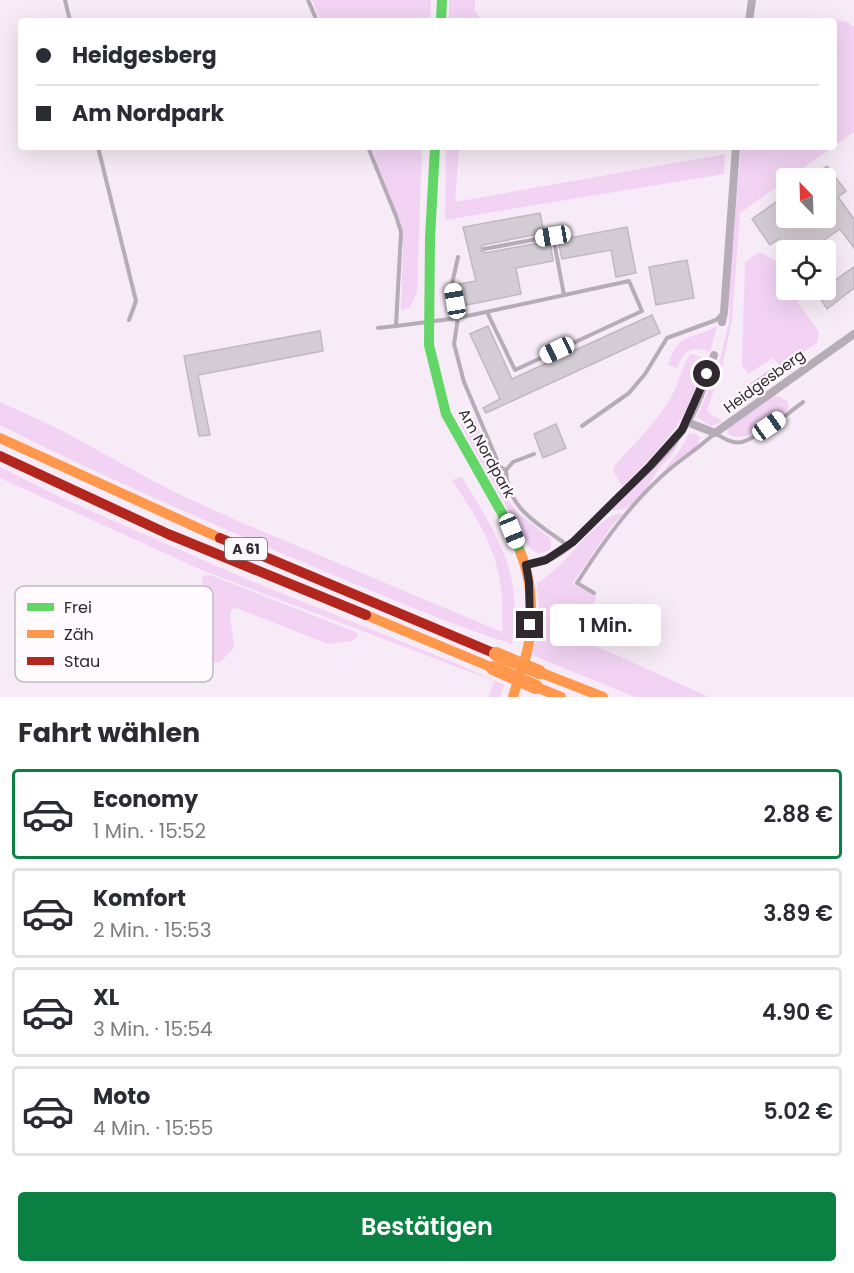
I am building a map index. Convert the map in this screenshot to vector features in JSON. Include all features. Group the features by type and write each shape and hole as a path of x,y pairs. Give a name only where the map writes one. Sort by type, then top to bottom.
{"main road":[{"path":"441,18 442,0"},
{"name":"Am Nordpark","path":"435,150 429,345 446,414 512,531 526,565 531,607 529,643 513,697"},
{"name":"A 61","path":"0,438 87,480 212,535 603,697"},
{"name":"A 61","path":"0,456 168,534 561,697"}],"street":[{"path":"749,18 752,0"},
{"path":"722,322 736,150"},
{"name":"Heidgesberg","path":"715,433 854,334"},
{"name":"Heidgesberg","path":"526,565 546,560 568,546 650,466 687,422 714,355"},
{"path":"687,422 715,433"}],"lane":[{"path":"65,0 69,18"},
{"path":"308,0 316,18"},
{"path":"99,150 136,301 129,320"},
{"path":"369,150 401,232 396,326"},
{"path":"484,249 553,236 564,295"},
{"path":"458,257 452,284 458,318 454,344 464,382 500,467 506,470"},
{"path":"378,328 458,318 629,281 642,311 515,370 487,312"},
{"path":"582,426 628,393 645,374 667,338 716,320 724,312"},
{"path":"594,593 577,583 599,547 628,512 670,469 715,433 729,441 741,443 803,402"},
{"path":"534,454 513,462 506,470 506,483 517,506 568,546"}],"shaded area":[{"path":"312,0 431,0 430,18 320,18"},
{"path":"449,0 475,0 475,11 480,18 449,18"},
{"path":"837,20 847,22 854,27 854,132 837,144"},
{"path":"372,150 422,150 417,292 410,307 401,310 403,248 399,218"},
{"path":"446,150 459,150 455,202 725,154 724,174 445,220"},
{"path":"741,150 829,150 803,168 776,168 776,187 740,213 732,320 723,364 707,410 723,422 710,426 697,417 718,368 729,322 730,272"},
{"path":"759,252 776,261 776,300 798,300 819,332 817,343 781,367 773,358 748,374 742,365 745,262"},
{"path":"717,326 710,352 693,349 686,353 677,368 668,365 681,341"},
{"path":"691,354 708,359 694,397 667,438 622,487 613,470 614,466 663,410"},
{"path":"771,369 776,376 755,391 750,384"},
{"path":"778,396 787,401 789,407 777,419 761,430 743,437 728,434 727,430 730,426 769,398"},
{"path":"0,402 55,427 172,491 502,632 501,587 497,569 485,534 452,480 462,477 496,537 511,575 515,619 512,644 444,620 333,575 82,465 0,425"},
{"path":"474,417 507,499 519,514 551,539 551,548 545,552 537,553 529,547 460,424"},
{"path":"695,433 700,438 697,447 656,480 689,434"},
{"path":"679,441 673,453 639,499 628,507 612,510"},
{"path":"0,467 62,498 244,578 504,685 500,697 489,697 494,681 204,571 0,478"},
{"path":"621,513 622,515 611,527 572,584 596,596 585,641 709,697 635,697 532,655 539,616 537,583 558,567 601,523"},
{"path":"210,575 356,632 358,636 353,641 328,644 236,608 232,609 230,615 234,648 219,663 213,662 213,586 203,586 202,577"}],"building":[{"path":"836,178 846,191 838,197 854,219 854,248 840,229 824,240 779,239 770,245 752,219 776,202 776,228 836,228"},
{"path":"540,213 544,233 483,245 480,250 485,253 550,241 553,261 516,268 521,294 466,305 462,303 459,284 476,281 463,227"},
{"path":"627,227 636,273 616,277 611,250 562,259 558,240"},
{"path":"687,260 694,298 656,305 649,267"},
{"path":"854,267 854,288 827,309 821,300 836,300 836,280"},
{"path":"652,315 660,333 486,413 483,408 500,399 470,334 488,326 512,379"},
{"path":"320,331 323,351 198,375 210,435 199,436 184,356"},
{"path":"556,424 566,448 543,458 534,434"}],"traffic: fast":[{"path":"441,18 442,0"},
{"path":"435,150 430,238 429,345 446,414 512,531 521,554"}],"traffic: slow":[{"path":"0,438 220,538"},
{"path":"513,697 528,649 531,621 531,598 521,554"},
{"path":"366,615 493,668"},
{"path":"496,654 539,672"},
{"path":"493,668 536,687"},
{"path":"539,672 603,697"},
{"path":"536,687 561,697"}],"traffic: jam":[{"path":"0,456 168,534 366,615"},
{"path":"220,538 496,654"}],"route":[{"path":"530,625 531,607 526,565 546,560 573,542 650,466 687,422 707,374"}]}
